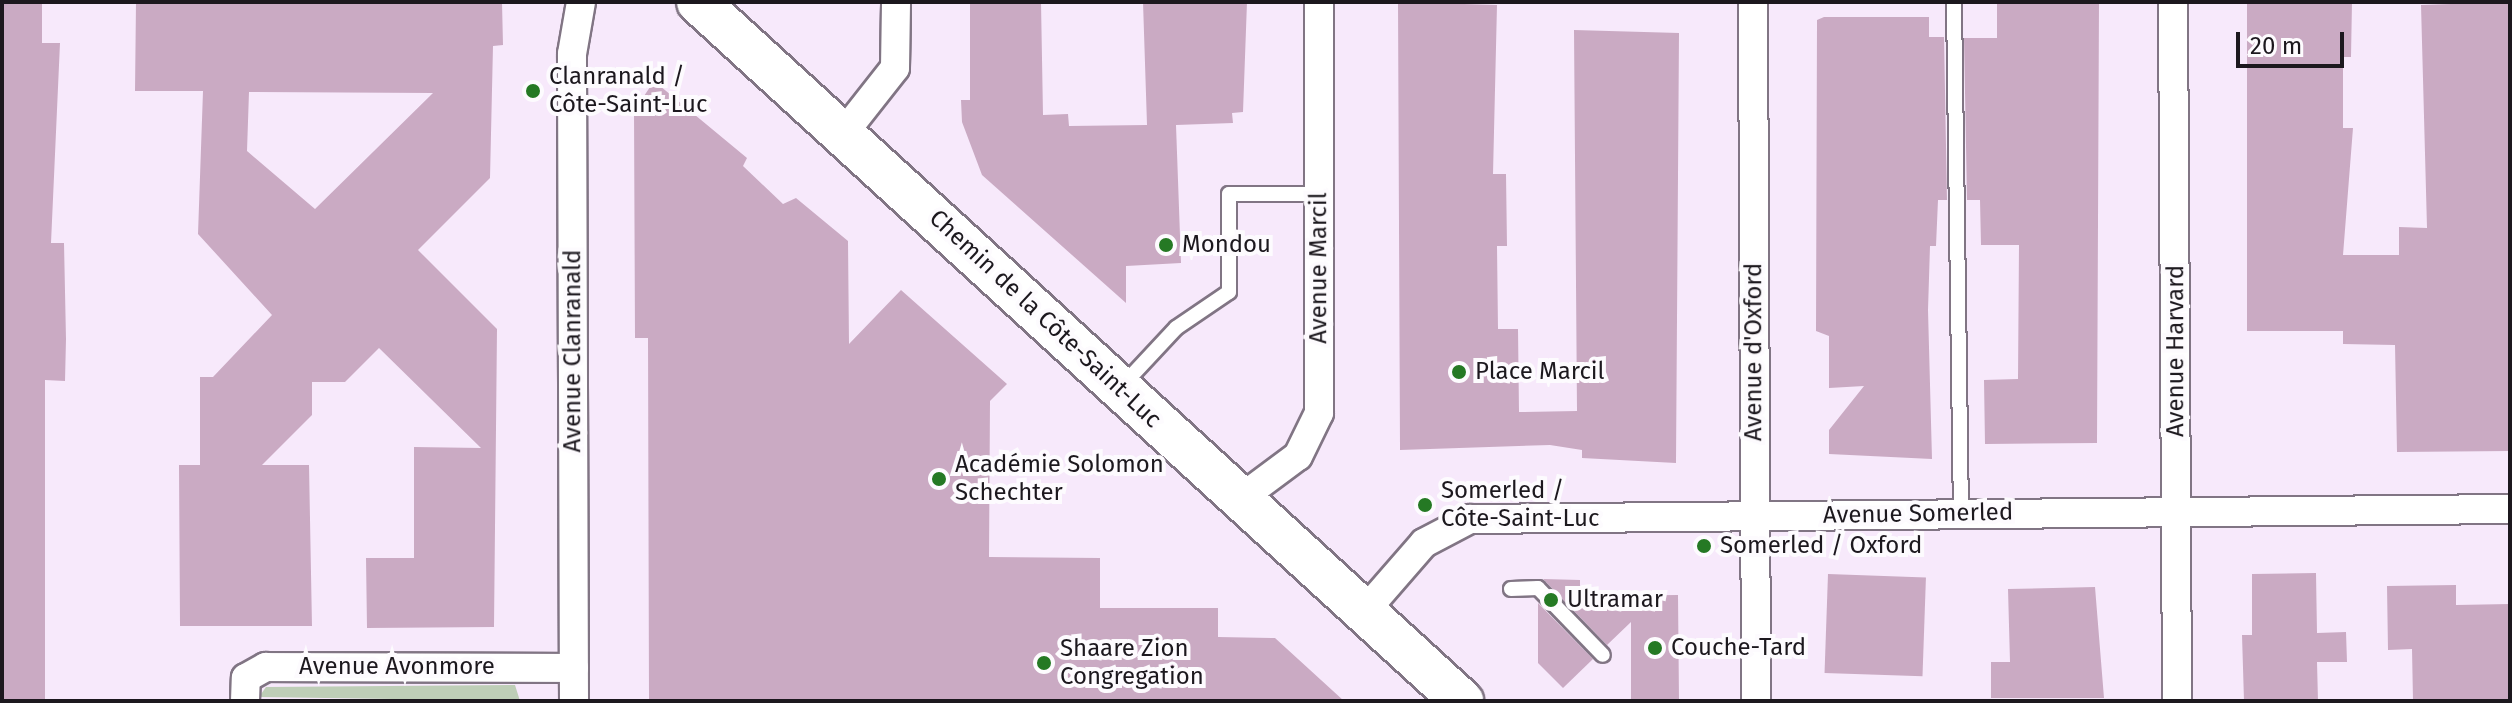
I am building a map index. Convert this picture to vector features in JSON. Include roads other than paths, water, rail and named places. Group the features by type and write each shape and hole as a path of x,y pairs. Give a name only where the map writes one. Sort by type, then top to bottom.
{"main road":[{"name":"Chemin de la Côte-Saint-Luc","path":"698,2 1462,701"}],"street":[{"name":"Avenue Clanranald","path":"574,701 572,54 581,2"},
{"path":"843,134 895,68 896,2"},
{"name":"Avenue Marcil","path":"1240,499 1298,456 1319,413 1319,2"},
{"name":"Avenue d'Oxford","path":"1753,2 1756,701"},
{"name":"Avenue Harvard","path":"2173,2 2177,701"},
{"name":"Avenue Somerled","path":"1364,612 1424,543 1460,522 2177,510 2510,509"},
{"name":"Avenue Avonmore","path":"245,701 246,678 266,667 574,668"}],"lane":[{"path":"1954,2 1961,514"},
{"path":"1120,388 1176,328 1229,292 1229,194 1319,194"},
{"path":"1511,589 1538,588 1603,655"}],"place":[{"name":"Clanranald / Côte-Saint-Luc","path":"533,91"},
{"name":"Mondou","path":"1166,245"},
{"name":"Place Marcil","path":"1459,372"},
{"name":"Académie Solomon Schechter","path":"939,479"},
{"name":"Somerled / Côte-Saint-Luc","path":"1425,505"},
{"name":"Somerled / Oxford","path":"1704,546"},
{"name":"Ultramar","path":"1551,600"},
{"name":"Couche-Tard","path":"1655,648"},
{"name":"Shaare Zion Congregation","path":"1044,663"}]}
